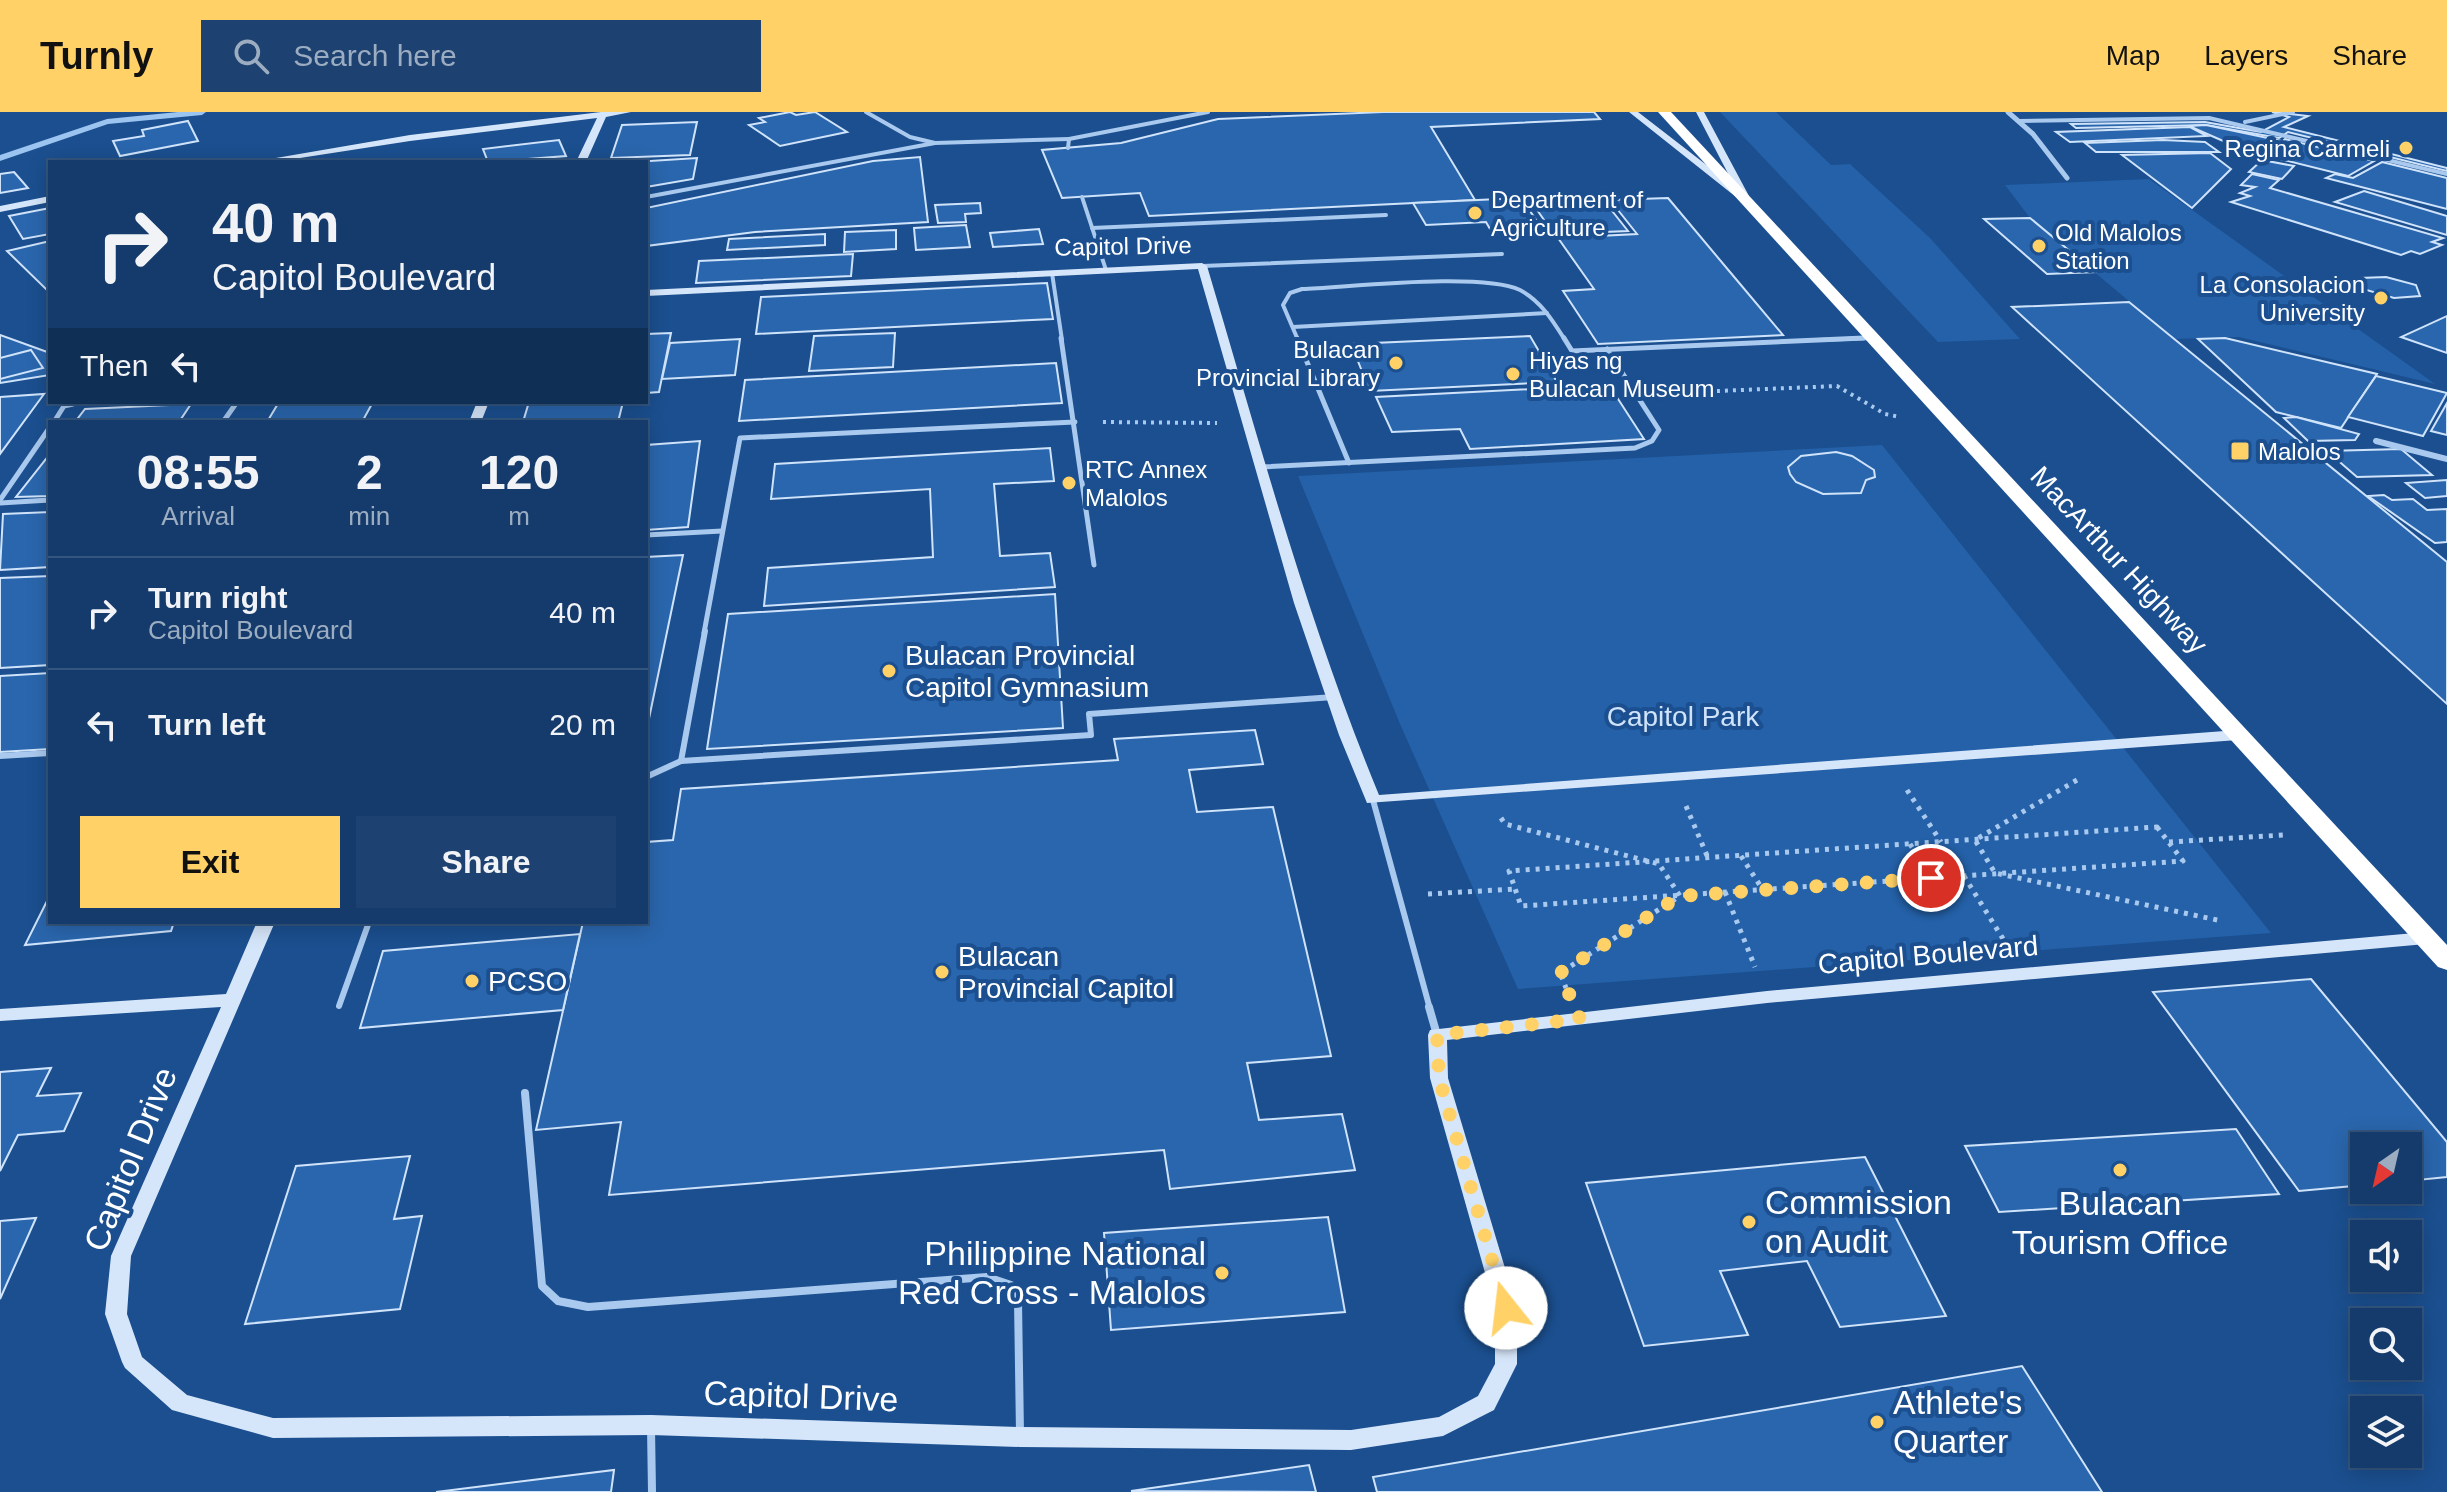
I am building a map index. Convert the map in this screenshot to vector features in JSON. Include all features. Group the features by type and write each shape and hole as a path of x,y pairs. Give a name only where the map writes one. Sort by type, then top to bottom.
{"highway":[{"name":"MacArthur Highway","path":"1664,112 2447,961"}],"street":[{"path":"271,160 627,112"},
{"name":"MacArthur Highway","path":"1633,112 1746,201"},
{"name":"MacArthur Highway","path":"1700,112 1746,201"},
{"path":"2008,112 2067,178"},
{"path":"582,160 603,114"},
{"path":"0,209 48,199"},
{"name":"Capitol Drive","path":"648,293 1202,266 1261,467 1334,697"},
{"path":"2376,441 2447,459"},
{"path":"1334,697 1373,800 2238,735"},
{"name":"Capitol Drive","path":"265,924 121,1256 116,1314 133,1362 180,1403 273,1428 651,1425 1020,1437 1351,1440 1443,1426 1486,1403 1506,1364 1506,1308 1439,1078 1437,1035"},
{"name":"Capitol Boulevard","path":"1437,1035 1767,997 2426,938"},
{"path":"0,1015 233,1000"}],"lane":[{"path":"866,112 910,137 935,143"},
{"path":"648,197 935,143 1069,139 1208,112"},
{"path":"2241,123 2293,112"},
{"path":"2019,121 2209,118 2241,123 2447,174"},
{"path":"1068,148 1069,139"},
{"path":"1082,197 1106,270"},
{"path":"1092,228 1386,215"},
{"path":"1202,266 1502,254"},
{"path":"1052,273 1094,565"},
{"path":"1349,463 1284,299 1302,289 1486,281 1521,289 1534,296 1572,351 1871,338"},
{"path":"1293,327 1547,313"},
{"path":"1261,467 1635,448 1652,441 1659,430 1607,349"},
{"path":"55,420 64,406 73,404"},
{"path":"681,761 740,438 1075,422"},
{"path":"0,502 48,430"},
{"path":"0,502 48,500"},
{"path":"648,535 722,531"},
{"path":"648,776 681,761 1091,735 1089,714 1334,697"},
{"path":"0,756 48,753"},
{"path":"1373,800 1437,1035"},
{"path":"339,1006 368,924"},
{"path":"525,1093 542,1286 558,1301 588,1307 987,1277 1011,1285 1018,1301 1020,1437"},
{"path":"651,1425 652,1492"}],"path":[{"path":"1636,395 1837,386 1885,414 1951,426"},
{"path":"1075,422 1230,424 1250,427"},
{"path":"1975,840 2104,763 2088,745"},
{"path":"1887,759 1941,842"},
{"path":"1674,775 1708,858"},
{"path":"1483,791 1505,824 1659,864 1680,896"},
{"path":"2157,827 2168,842 2183,861 1521,906 1509,871 1659,864 2157,827"},
{"path":"2168,842 2329,833"},
{"path":"1975,840 1995,873 2233,923 2257,952"},
{"path":"1910,844 1931,878"},
{"path":"1741,856 1763,890"},
{"path":"1964,875 2025,974"},
{"path":"1399,896 1515,889"},
{"path":"1725,892 1767,997"},
{"path":"1580,1019 1560,973 1680,896"}],"green space":[{"path":"1720,112 1776,112 1831,165 1850,164 1930,238 2020,339 1938,342"},
{"path":"2149,179 2435,384 2239,337 2174,339 2030,218 2005,185"},
{"name":"Capitol Park","path":"1882,445 2271,933 1518,989 1400,724 1298,476"}],"building":[{"path":"790,112 796,115 815,112 847,132 780,146 749,125 765,122 759,118"},
{"path":"1383,112 1594,112 1600,119 1431,127 1475,200 1149,216 1140,193 1062,198 1042,150 1121,143 1218,119"},
{"path":"2272,112 2308,116 2284,127 2447,168 2447,171 2288,132 2279,138 2206,125 2076,128 2071,124 2205,122 2261,132 2289,117"},
{"path":"188,121 198,141 120,156 113,141 144,136 142,130"},
{"path":"697,122 690,155 611,158 622,125"},
{"path":"2206,125 2282,141 2262,158 2189,126"},
{"path":"2190,127 2207,136 2070,142 2056,132"},
{"path":"2285,139 2374,161 2348,176 2268,156"},
{"path":"559,140 566,156 487,160 483,149"},
{"path":"2205,142 2219,152 2096,152 2085,143"},
{"path":"2210,153 2231,169 2192,208 2122,155"},
{"path":"920,157 928,222 755,232 648,246 648,208 873,161"},
{"path":"697,158 693,179 648,187 648,161"},
{"path":"2262,160 2294,166 2282,179 2249,172"},
{"path":"2382,162 2447,178 2447,209 2326,178 2335,174 2353,178"},
{"path":"14,172 28,188 0,193 0,174"},
{"path":"2252,174 2279,180 2270,188 2443,238 2432,242 2442,245 2420,254 2411,251 2401,255 2231,202 2250,196 2240,193 2255,187 2241,185"},
{"path":"2364,191 2447,216 2447,235 2335,202"},
{"path":"1601,197 1628,231 1554,234 1530,200"},
{"name":"Department of Agriculture","path":"1521,198 1541,227 1490,229 1486,222 1426,225 1413,203"},
{"path":"1668,198 1783,335 1598,344 1563,291 1594,289 1558,238 1637,234 1610,200"},
{"path":"980,203 981,213 965,214 966,222 938,223 935,205"},
{"path":"48,208 48,234 23,239 9,216"},
{"name":"Old Malolos Station","path":"2030,218 2095,272 2047,274 1984,219"},
{"path":"966,225 970,247 916,250 914,228"},
{"path":"1039,229 1043,244 993,247 990,233"},
{"path":"896,230 896,249 844,252 845,232"},
{"path":"825,234 825,245 727,250 729,239"},
{"path":"48,241 48,291 7,251"},
{"path":"853,254 851,276 696,283 699,261"},
{"path":"2386,277 2416,285 2420,296 2394,298 2363,289 2360,278"},
{"path":"1047,283 1053,319 756,334 761,297"},
{"name":"Malolos","path":"2129,302 2447,562 2447,704 2012,307"},
{"path":"2447,316 2447,353 2401,337"},
{"path":"671,333 659,392 648,393 648,334"},
{"path":"895,333 893,367 809,371 814,336"},
{"path":"0,335 48,352 48,375 0,383"},
{"path":"1530,336 1557,382 1370,391 1351,344"},
{"path":"2225,338 2377,374 2341,428 2276,412 2198,339"},
{"path":"740,339 735,375 662,379 670,343"},
{"path":"31,350 43,368 0,379 0,358"},
{"path":"1056,363 1062,403 739,421 745,380"},
{"path":"2376,376 2447,393 2423,436 2348,417"},
{"path":"1609,385 1644,439 1470,449 1460,429 1392,432 1376,397"},
{"path":"44,394 0,454 0,397"},
{"path":"2447,403 2447,435 2431,431"},
{"path":"191,404 180,420 77,420 85,409"},
{"path":"278,404 372,404 363,420 268,420"},
{"path":"528,404 622,404 618,420 524,420"},
{"path":"2296,417 2359,434 2355,440 2308,441 2284,418"},
{"path":"700,441 688,527 648,530 648,445"},
{"path":"1050,448 1054,481 994,484 1000,556 1050,553 1055,587 764,606 768,568 933,557 930,489 771,499 775,464"},
{"path":"2401,449 2432,475 2357,477 2327,451"},
{"path":"1836,452 1852,456 1874,470 1875,477 1866,480 1861,493 1823,494 1796,482 1790,474 1788,467 1801,456"},
{"path":"48,457 48,496 16,497"},
{"path":"2447,480 2447,496 2425,498 2406,483"},
{"path":"2384,495 2392,500 2413,499 2427,510 2447,509 2447,542 2435,543 2368,496"},
{"path":"48,512 48,567 0,570 3,514"},
{"path":"683,555 648,723 648,557"},
{"path":"48,576 48,665 0,668 0,578"},
{"name":"Bulacan Provincial Capitol Gymnasium","path":"1055,594 1063,728 707,749 728,614"},
{"path":"48,673 48,749 0,752 0,676"},
{"name":"Bulacan Provincial Capitol","path":"1255,730 1263,764 1189,770 1197,812 1273,807 1331,1056 1247,1063 1259,1120 1342,1114 1355,1170 1170,1189 1164,1150 609,1195 621,1122 536,1130 583,924 648,924 648,842 673,840 681,789 1118,760 1114,739"},
{"path":"48,899 48,924 173,924 171,931 25,945"},
{"name":"PCSO","path":"580,934 563,1010 360,1028 383,951"},
{"path":"2311,979 2447,1142 2447,1177 2422,1180 2422,1132 2350,1132 2350,1186 2299,1191 2153,992"},
{"path":"51,1068 37,1096 81,1093 64,1131 18,1135 0,1171 0,1072"},
{"name":"Bulacan Tourism Office","path":"2236,1129 2279,1194 1999,1212 1965,1146"},
{"path":"410,1156 394,1219 422,1216 400,1309 245,1324 296,1166"},
{"name":"Commission on Audit","path":"1865,1157 1946,1316 1840,1327 1807,1261 1720,1271 1748,1335 1644,1346 1586,1183"},
{"name":"Philippine National Red Cross - Malolos","path":"1328,1217 1345,1312 1111,1330 1104,1233"},
{"path":"36,1218 0,1299 0,1221"},
{"name":"Athlete's Quarter","path":"2022,1366 2102,1492 1377,1492 1373,1477"},
{"path":"1309,1465 1316,1492 1131,1491"},
{"path":"614,1470 611,1492 436,1492"}],"waterway":[{"path":"0,158 107,122 202,112"}],"place":[{"name":"Regina Carmeli","path":"2406,148"},
{"name":"Department of Agriculture","path":"1475,213"},
{"name":"Old Malolos Station","path":"2039,246"},
{"name":"La Consolacion University","path":"2381,298"},
{"name":"Bulacan Provincial Library","path":"1396,363"},
{"name":"Hiyas ng Bulacan Museum","path":"1513,374"},
{"name":"Malolos","path":"2240,451"},
{"name":"RTC Annex Malolos","path":"1069,483"},
{"name":"Bulacan Provincial Capitol Gymnasium","path":"889,671"},
{"name":"Bulacan Provincial Capitol","path":"942,972"},
{"name":"PCSO","path":"472,981"},
{"name":"Bulacan Tourism Office","path":"2120,1170"},
{"name":"Commission on Audit","path":"1749,1222"},
{"name":"Philippine National Red Cross - Malolos","path":"1222,1273"},
{"name":"Athlete's Quarter","path":"1877,1422"}],"route":[{"path":"1506,1308 1439,1078 1437,1035 1580,1019 1560,973 1680,896 1931,878"}]}
